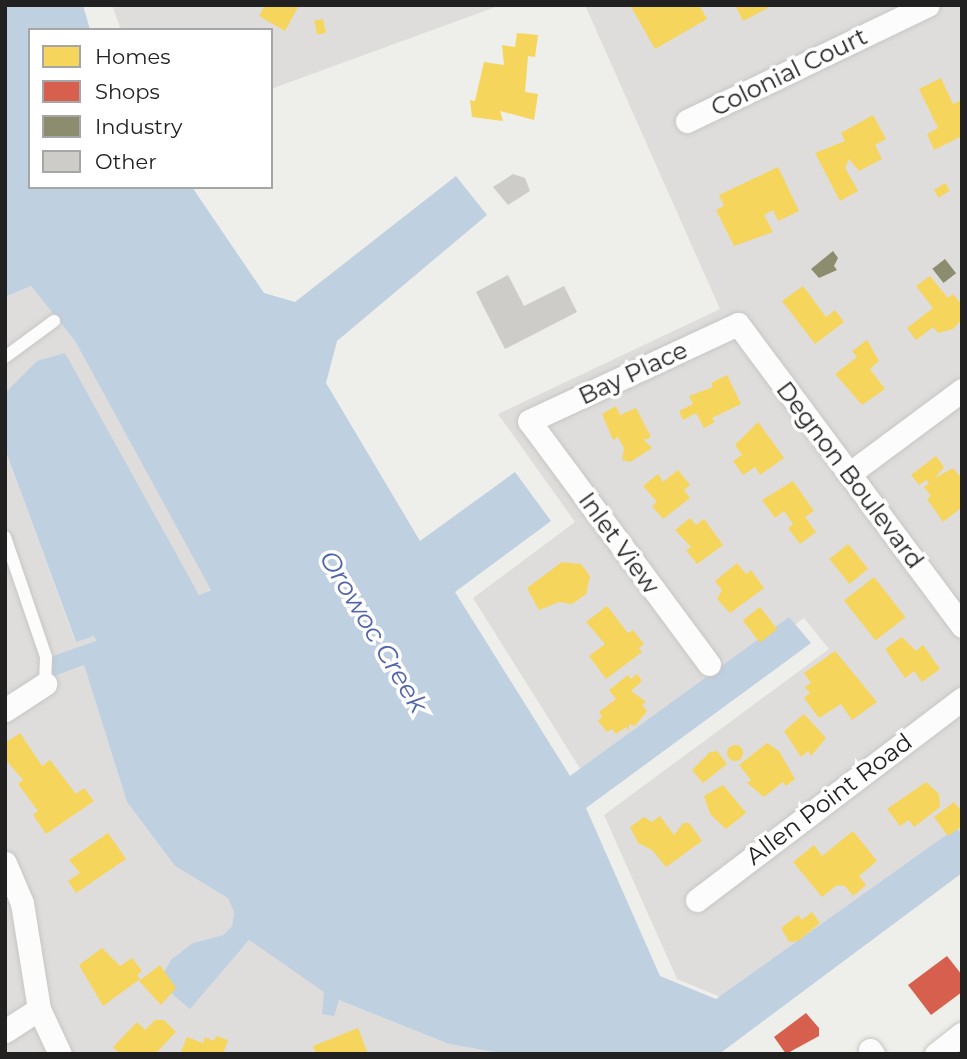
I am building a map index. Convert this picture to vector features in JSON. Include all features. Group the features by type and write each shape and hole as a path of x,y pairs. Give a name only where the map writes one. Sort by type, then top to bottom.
{"street":[{"name":"Colonial Court","path":"687,121 928,5"},
{"name":"Bay Place","path":"529,421 738,324"},
{"name":"Degnon Boulevard","path":"738,324 962,626"},
{"path":"849,474 962,390"},
{"name":"Inlet View","path":"529,421 709,664"},
{"path":"5,710 45,684"},
{"name":"Allen Point Road","path":"697,900 962,699"},
{"path":"5,863 30,938 39,1009 60,1054"},
{"path":"5,1031 39,1009"},
{"path":"936,1054 962,1034"}],"lane":[{"path":"5,357 54,321"},
{"path":"5,537 46,657 45,684"}],"shaded area":[{"path":"112,5 501,5 273,88 273,28 120,28"},
{"path":"585,5 962,5 962,837 730,1001 677,979 604,815 829,649 804,618 586,778 473,598 575,522 498,414 720,309"},
{"path":"31,286 75,341 211,589 200,595 5,393 5,297"},
{"path":"5,449 75,641 94,636 96,642 45,659 51,678 84,665 127,802 175,866 229,898 234,912 232,926 223,935 193,943 171,993 190,1008 249,940 325,992 323,1014 339,1000 449,1044 506,1054 5,1054"}],"water":[{"name":"Orowoc Creek","path":"5,5 83,5 89,28 28,28 28,189 193,189 264,293 295,302 456,176 487,215 337,341 326,383 420,541 515,472 551,521 455,592 570,776 789,617 811,643 586,808 660,976 716,999 956,828 962,834 962,873 719,1054 506,1054 449,1044 339,1000 334,1016 322,1014 324,992 249,940 190,1009 171,993 163,974 171,960 193,943 223,935 232,926 234,912 228,898 175,866 127,802 84,665 50,678 44,659 96,641 94,636 76,642 5,449 5,393 37,361 65,353 199,595 211,590 75,341 31,286 5,297"}],"building: Homes":[{"path":"265,5 299,5 285,31 259,16"},
{"path":"630,5 699,5 707,19 655,49"},
{"path":"735,5 767,5 768,8 743,21"},
{"path":"323,19 326,33 317,35 314,21"},
{"path":"517,33 538,35 535,57 528,56 525,92 538,94 534,120 500,111 503,121 472,117 470,100 475,101 484,62 504,65 502,45 515,47"},
{"path":"941,78 953,104 962,100 962,136 934,150 927,134 938,128 919,89"},
{"path":"873,115 886,139 875,145 882,159 859,171 849,159 845,168 858,191 840,201 815,153 845,141 841,133"},
{"path":"778,167 799,211 778,221 773,210 764,215 773,232 734,246 716,210 724,206 719,195"},
{"path":"945,183 950,191 939,198 934,190"},
{"path":"930,276 948,298 953,294 962,305 962,319 953,329 938,333 933,327 916,340 907,328 933,308 916,286"},
{"path":"803,286 826,317 835,310 844,322 815,344 782,301"},
{"path":"867,340 879,361 870,369 885,389 862,405 835,374 857,357 852,351"},
{"path":"727,375 741,404 712,418 715,422 704,428 696,413 683,420 679,411 693,404 689,396 713,387 711,383"},
{"path":"616,406 620,415 636,408 651,437 644,440 652,448 630,462 622,460 624,448 618,437 613,440 602,414"},
{"path":"758,422 784,458 760,475 755,467 743,475 733,461 742,455 735,445"},
{"path":"936,456 944,467 935,478 953,468 962,479 962,507 943,522 927,499 931,496 924,487 929,483 926,480 919,485 911,475"},
{"path":"678,470 690,485 684,490 690,498 663,519 652,506 657,502 643,486 658,474 663,482"},
{"path":"793,481 814,511 805,517 816,532 800,544 788,528 793,524 784,511 775,518 762,500"},
{"path":"690,518 696,525 704,519 723,545 697,564 686,550 691,547 675,530"},
{"path":"848,544 868,569 849,584 829,559"},
{"path":"562,562 581,564 590,576 586,594 572,604 559,602 539,610 527,588"},
{"path":"737,563 746,574 751,570 764,588 730,613 717,599 722,590 715,581"},
{"path":"874,577 905,617 875,641 844,600"},
{"path":"607,606 628,633 633,630 644,644 639,648 642,652 606,679 589,656 605,644 586,622"},
{"path":"760,607 777,629 760,643 743,621"},
{"path":"902,637 916,651 923,645 940,669 922,682 914,671 905,678 885,649"},
{"path":"835,651 877,702 852,720 841,704 819,718 804,698 810,693 805,687 811,683 804,673"},
{"path":"637,674 642,681 631,691 646,702 642,705 647,711 635,726 629,724 629,731 626,727 616,734 612,729 607,732 598,721 602,717 599,712 616,699 609,690 628,675 631,679"},
{"path":"804,714 826,738 811,756 808,751 801,757 784,731"},
{"path":"20,733 42,766 50,760 76,794 84,788 94,801 46,834 33,815 38,811 18,784 23,780 5,759 5,743"},
{"path":"767,743 779,751 795,779 786,786 783,782 764,797 747,783 751,780 739,765"},
{"path":"735,745 741,747 741,759 735,761 729,759 727,753 729,747"},
{"path":"717,751 727,764 703,783 692,770 710,752"},
{"path":"926,782 939,794 940,807 914,827 909,820 900,826 887,809"},
{"path":"723,785 746,813 726,829 710,814 704,796"},
{"path":"954,802 962,812 962,826 948,836 934,817"},
{"path":"660,816 674,835 683,823 689,823 702,841 666,867 652,850 638,843 630,827 644,817 652,822"},
{"path":"853,831 877,861 859,876 866,885 853,896 845,886 837,885 822,897 793,862 814,845 822,856"},
{"path":"108,833 126,859 76,893 68,881 80,873 69,860"},
{"path":"812,912 820,923 798,941 789,942 781,928 798,915 802,920"},
{"path":"102,948 120,966 132,958 142,971 137,975 140,979 103,1006 79,965"},
{"path":"160,965 176,988 161,1005 139,981"},
{"path":"155,1020 164,1020 176,1032 155,1054 120,1054 113,1047 137,1022 145,1030"},
{"path":"358,1028 368,1054 316,1054 313,1046"},
{"path":"216,1036 228,1040 223,1054 180,1054 187,1037 203,1043 205,1037 214,1041"}],"building: Shops":[{"path":"947,956 962,975 962,992 931,1015 908,985"},
{"path":"806,1013 819,1028 819,1036 786,1054 774,1037"}],"building: Industry":[{"path":"833,251 838,258 834,266 837,270 819,278 811,269"},
{"path":"945,259 956,273 943,283 932,269"}],"building: Other":[{"path":"513,174 525,178 530,191 508,205 493,187"},
{"path":"508,275 524,306 564,286 577,312 505,349 476,292"}]}
